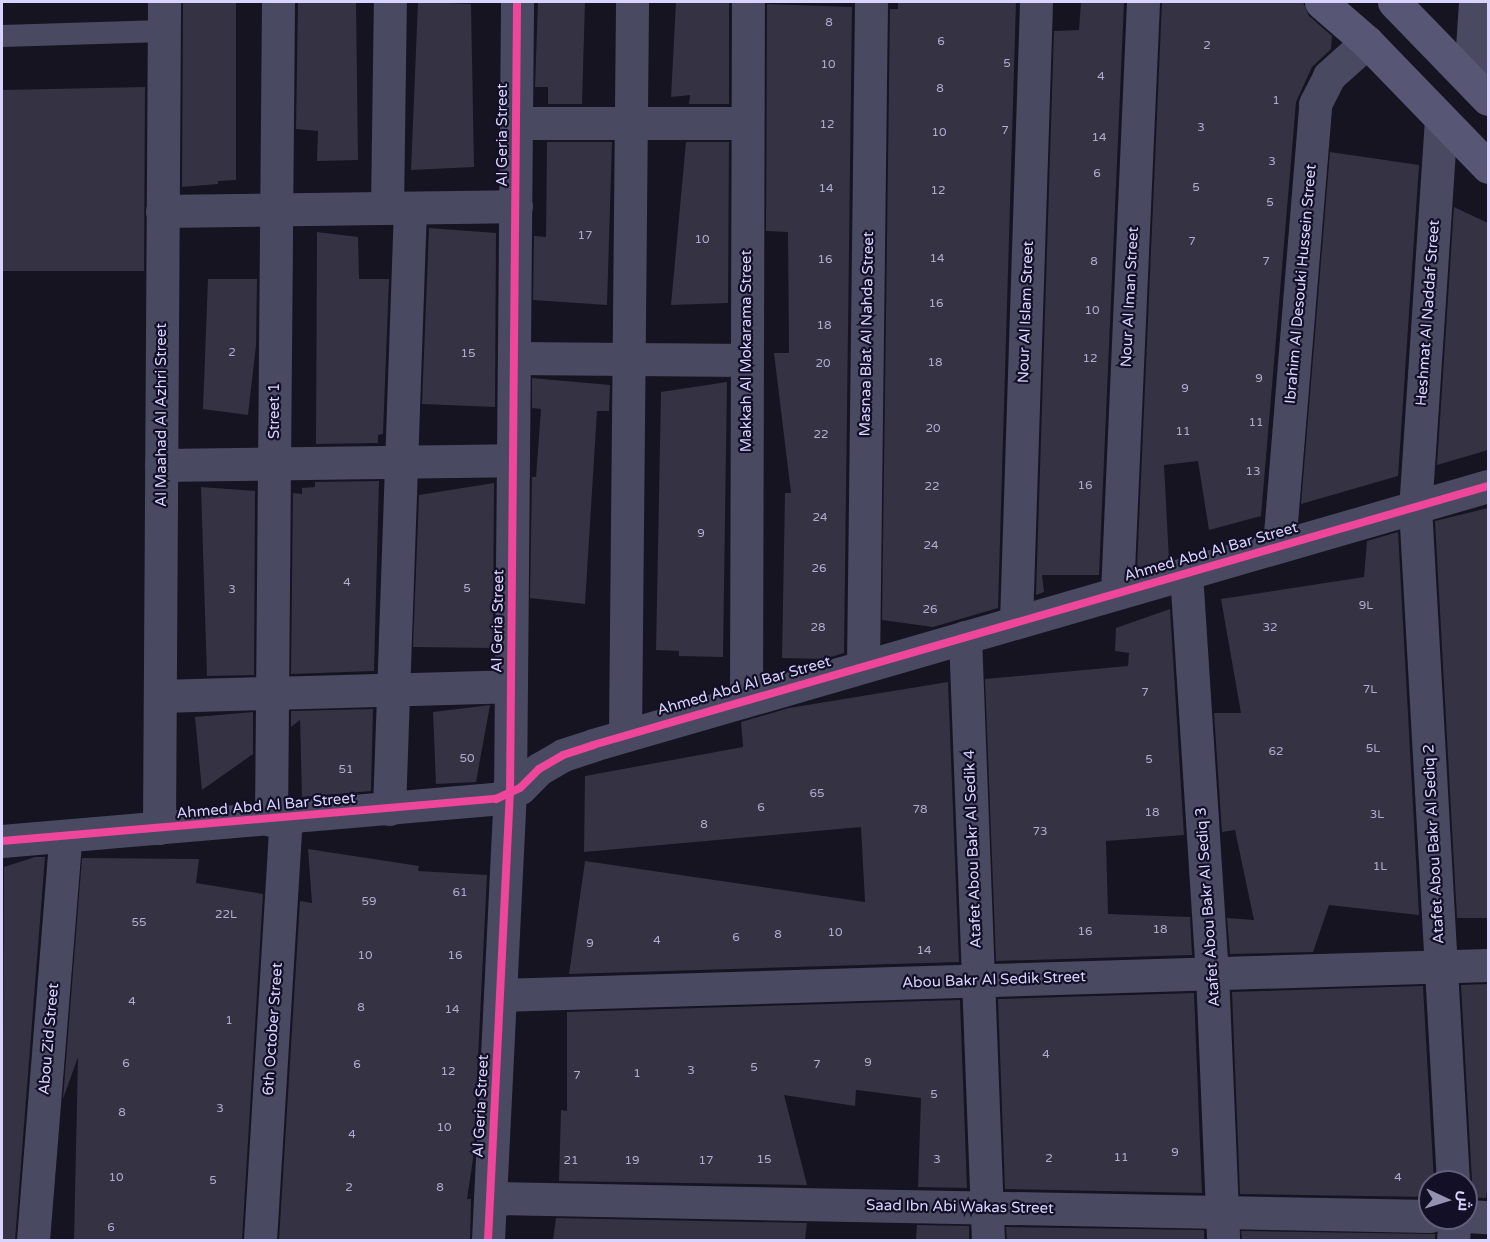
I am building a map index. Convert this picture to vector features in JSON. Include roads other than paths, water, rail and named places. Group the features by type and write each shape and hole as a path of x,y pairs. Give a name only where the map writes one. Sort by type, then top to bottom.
{"main road":[{"path":"1321,2 1367,42 1488,167"},
{"path":"1394,2 1479,88"}],"street":[{"name":"Street 1","path":"278,2 272,693 279,819"},
{"path":"389,809 401,461 398,208 390,2"},
{"name":"Al Geria Street","path":"488,1240 510,794 518,2"},
{"path":"625,735 632,2"},
{"name":"Makkah Al Mokarama Street","path":"746,700 748,2"},
{"name":"Masnaa Blat Al Nahda Street","path":"863,666 871,2"},
{"name":"Nour Al Islam Street","path":"1016,622 1036,2"},
{"name":"Nour Al Iman Street","path":"1117,593 1143,2"},
{"path":"1475,2 1479,88"},
{"name":"Al Maahad Al Azhri Street","path":"159,828 163,16"},
{"name":"Ibrahim Al Desouki Hussein Street","path":"1279,546 1315,104 1329,75 1367,42"},
{"name":"Heshmat Al Naddaf Street","path":"1415,507 1441,119"},
{"path":"516,123 747,123"},
{"path":"162,211 516,207"},
{"path":"514,358 747,360"},
{"path":"161,465 513,460"},
{"name":"Ahmed Abd Al Bar Street","path":"2,841 65,838 389,809 510,794 539,769 563,755 625,735 1488,486"},
{"name":"Atafet Abou Bakr Al Sediq 2","path":"1415,507 1452,1170"},
{"name":"Atafet Abou Bakr Al Sediq 3","path":"1186,573 1212,973 1223,1226"},
{"name":"Atafet Abou Bakr Al Sedik 4","path":"965,637 988,1240"},
{"path":"160,696 511,686"},
{"name":"6th October Street","path":"260,1240 279,819"},
{"name":"Abou Zid Street","path":"33,1240 65,838"},
{"name":"Abou Bakr Al Sedik Street","path":"500,995 1488,965"},
{"name":"Saad Ibn Abi Wakas Street","path":"490,1198 987,1207 1223,1226 1418,1216"}],"lane":[{"path":"2,36 163,16"}]}
